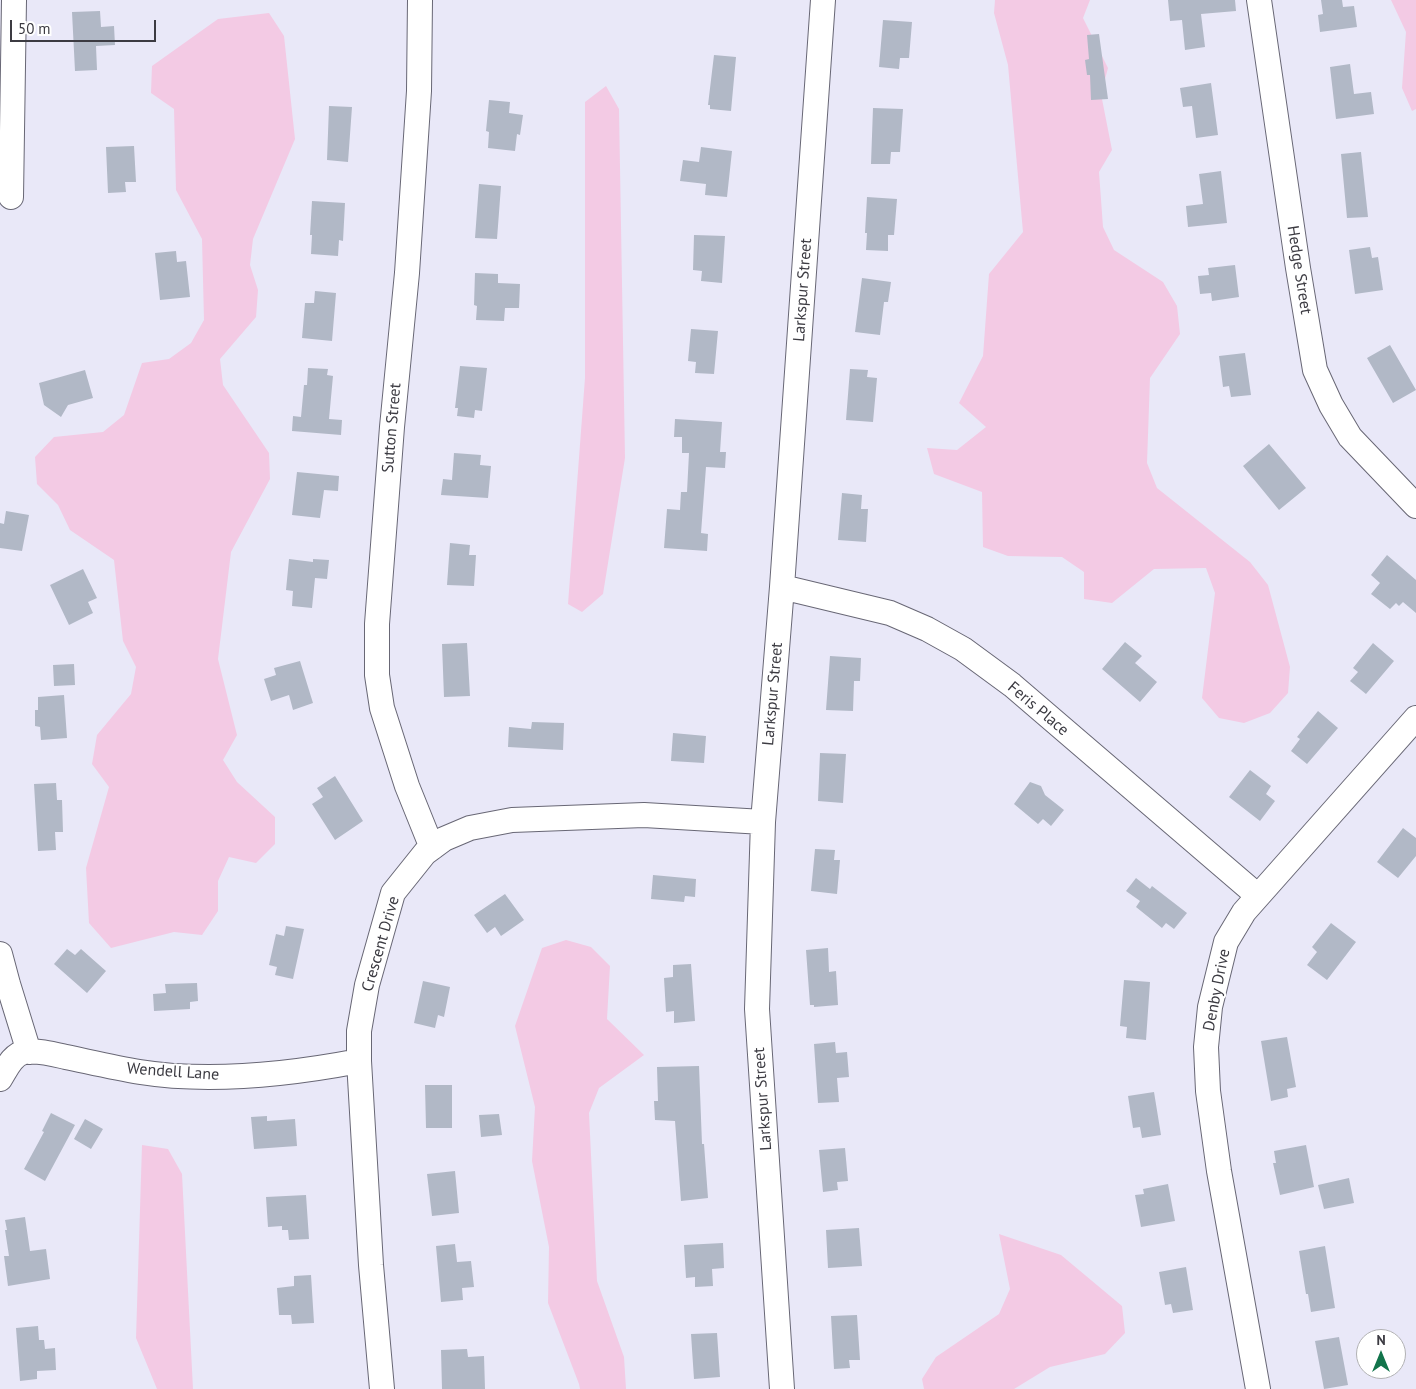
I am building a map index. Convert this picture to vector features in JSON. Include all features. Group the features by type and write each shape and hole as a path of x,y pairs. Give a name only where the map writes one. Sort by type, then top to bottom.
{"street":[{"path":"11,197 14,0"},
{"name":"Sutton Street","path":"420,0 419,91 407,273 392,427 377,624 377,675 382,708 407,786 432,848"},
{"name":"Larkspur Street","path":"782,1389 757,1009 763,822 782,587 823,0"},
{"name":"Hedge Street","path":"1259,0 1298,268 1315,370 1330,405 1350,437 1416,506"},
{"name":"Feris Place","path":"782,587 890,613 927,629 963,649 1012,685 1258,896"},
{"name":"Denby Drive","path":"1258,1389 1219,1170 1208,1091 1206,1047 1210,1007 1226,942 1244,912 1416,718"},
{"name":"Crescent Drive","path":"382,1389 371,1264 359,1061 359,1031 367,986 393,893 425,853 444,839 470,828 512,820 644,815 763,822"},
{"path":"0,954 29,1052 23,1052 10,1061 0,1079"},
{"name":"Wendell Lane","path":"29,1052 42,1052 141,1072 182,1076 231,1076 309,1070 359,1061"}],"shaded area":[{"path":"995,0 1090,0 1083,18 1108,68 1101,94 1112,150 1099,172 1103,227 1114,250 1163,282 1177,306 1180,334 1150,378 1147,463 1157,488 1250,562 1268,585 1290,667 1288,693 1270,713 1244,723 1219,718 1202,698 1215,593 1206,568 1154,569 1112,603 1084,599 1084,572 1062,557 1008,556 983,547 982,492 934,474 927,448 957,450 986,427 959,403 983,356 989,274 1023,232 1008,65 994,13"},
{"path":"1391,0 1416,0 1416,109 1412,111 1402,88 1406,32"},
{"path":"269,13 284,36 295,139 253,239 250,265 258,290 256,317 220,359 223,385 269,453 270,479 231,552 218,659 237,735 223,760 237,782 275,817 275,844 256,863 229,857 218,881 218,911 202,935 174,932 111,948 89,923 86,868 109,787 92,764 97,735 131,694 136,667 123,641 114,560 70,530 58,505 37,484 35,457 54,437 103,432 124,415 142,363 169,359 191,343 204,320 202,239 176,190 174,109 151,93 152,66 218,19"},
{"path":"606,86 619,109 625,458 603,594 582,612 568,604 585,378 585,102"},
{"path":"566,940 591,947 610,966 607,1019 644,1055 599,1088 589,1113 597,1281 624,1357 626,1389 580,1389 548,1303 549,1247 532,1161 535,1107 515,1026 542,948"},
{"path":"142,1145 168,1149 182,1174 193,1389 157,1389 136,1338"},
{"path":"999,1234 1061,1255 1122,1306 1125,1333 1105,1354 1050,1367 1014,1389 924,1389 922,1379 936,1357 999,1314 1010,1289"}],"building":[{"path":"1168,0 1235,0 1236,11 1201,14 1205,47 1185,50 1182,20 1170,21"},
{"path":"1321,0 1342,0 1343,7 1354,6 1357,27 1320,32 1318,15 1323,14"},
{"path":"100,11 101,27 114,26 115,45 96,46 97,70 75,71 72,12"},
{"path":"883,20 912,22 909,58 900,58 899,69 879,67"},
{"path":"1099,34 1108,99 1091,100 1090,75 1087,75 1085,60 1089,59 1087,35"},
{"path":"714,55 736,57 731,111 710,109 710,105 708,105"},
{"path":"1350,64 1354,94 1371,92 1374,114 1336,119 1330,67"},
{"path":"1211,83 1218,135 1196,138 1192,106 1183,107 1180,88"},
{"path":"489,100 510,102 509,113 523,115 520,135 517,134 515,151 488,148 489,132 486,131"},
{"path":"329,106 352,107 348,162 327,160"},
{"path":"873,108 903,109 900,152 891,152 890,164 871,164"},
{"path":"134,146 136,182 125,182 126,192 108,193 106,147"},
{"path":"701,147 732,151 727,197 705,195 706,184 680,181 683,160 699,162"},
{"path":"1361,152 1368,217 1347,218 1341,154"},
{"path":"1221,171 1227,223 1188,227 1186,206 1203,204 1199,174"},
{"path":"479,184 501,186 497,239 475,238"},
{"path":"867,197 897,199 894,235 888,235 888,251 866,250"},
{"path":"312,201 345,203 343,241 339,240 338,256 311,254"},
{"path":"694,235 725,236 722,283 701,281 702,271 693,270"},
{"path":"1370,247 1372,258 1378,257 1383,290 1355,294 1349,250"},
{"path":"176,251 177,262 186,261 190,297 160,300 155,253"},
{"path":"1235,265 1239,297 1212,301 1211,293 1200,294 1198,276 1209,275 1208,268"},
{"path":"475,273 498,274 498,283 520,284 519,308 505,308 504,321 476,320 477,306 474,305"},
{"path":"862,278 891,282 888,302 884,302 880,335 855,332"},
{"path":"315,291 336,293 332,341 302,338 305,303 314,303"},
{"path":"691,329 718,331 714,374 695,373 696,362 688,361"},
{"path":"1390,345 1416,390 1393,403 1367,358"},
{"path":"1245,353 1251,395 1231,397 1229,386 1223,387 1219,356"},
{"path":"460,366 487,368 482,411 475,410 474,418 457,416 458,408 455,408"},
{"path":"308,368 328,369 327,375 333,376 329,419 342,420 341,435 292,431 293,416 301,417 304,385 307,385"},
{"path":"850,369 868,370 867,377 877,378 873,422 846,420"},
{"path":"85,370 93,398 68,405 61,417 44,405 39,383"},
{"path":"675,419 722,422 720,452 726,452 725,468 706,467 701,533 708,534 707,551 664,548 667,509 680,510 681,492 687,492 689,453 682,453 682,437 674,437"},
{"path":"1269,444 1306,488 1279,510 1243,466"},
{"path":"454,453 481,455 480,465 491,466 488,498 441,495 443,479 452,480"},
{"path":"297,472 339,476 338,491 324,490 320,518 292,515"},
{"path":"842,493 862,495 861,509 868,509 866,542 838,540"},
{"path":"6,511 29,515 22,551 0,548 0,523 4,524"},
{"path":"450,543 470,545 469,555 476,555 474,586 447,585"},
{"path":"1387,555 1416,580 1416,613 1403,602 1399,606 1396,603 1390,609 1371,594 1380,583 1371,575"},
{"path":"289,559 313,562 313,559 329,560 327,579 315,578 312,608 292,606 293,591 286,590"},
{"path":"83,569 97,598 88,602 93,613 69,625 50,585"},
{"path":"1125,642 1142,656 1135,663 1157,682 1140,702 1102,669"},
{"path":"467,643 470,696 444,697 442,644"},
{"path":"1373,643 1394,661 1366,694 1350,681 1358,672 1353,668"},
{"path":"830,656 861,658 860,681 854,681 853,711 826,710"},
{"path":"300,661 313,703 293,710 289,695 271,701 264,679 276,675 274,668"},
{"path":"74,664 75,685 54,686 53,665"},
{"path":"64,695 67,738 41,740 40,727 35,726 35,710 38,710 38,697"},
{"path":"1318,711 1338,728 1307,764 1291,751 1300,739 1297,737"},
{"path":"532,722 564,723 563,750 508,747 509,727 531,729"},
{"path":"673,733 706,736 704,763 671,761"},
{"path":"820,753 846,754 843,803 818,801"},
{"path":"1250,770 1271,786 1266,794 1275,801 1260,821 1229,797"},
{"path":"335,776 363,821 335,840 312,804 323,797 317,788"},
{"path":"1030,782 1041,786 1045,795 1064,810 1051,826 1043,819 1038,824 1014,804"},
{"path":"56,783 57,800 62,800 63,832 55,832 56,850 38,851 34,784"},
{"path":"1403,828 1416,838 1416,856 1398,878 1377,862"},
{"path":"815,849 835,850 834,860 840,860 837,894 811,891"},
{"path":"653,875 696,879 695,897 685,896 684,902 651,899"},
{"path":"1136,878 1150,889 1152,886 1187,913 1174,929 1166,923 1162,928 1136,907 1140,901 1126,891"},
{"path":"505,894 524,920 501,936 495,927 487,933 474,915"},
{"path":"1331,923 1356,942 1327,980 1307,965 1317,952 1312,947"},
{"path":"286,926 304,929 293,979 275,975 277,967 269,965 276,934 284,936"},
{"path":"828,948 829,972 836,971 838,1005 814,1007 814,1005 810,1005 806,950"},
{"path":"67,949 75,955 81,949 106,971 87,993 54,964"},
{"path":"691,964 695,1021 674,1023 674,1011 666,1012 664,978 673,977 673,965"},
{"path":"1124,980 1150,982 1146,1040 1126,1038 1127,1027 1120,1026"},
{"path":"423,981 450,987 444,1017 438,1015 435,1028 414,1023"},
{"path":"197,983 198,1001 190,1002 190,1009 154,1011 153,994 166,993 165,984"},
{"path":"1287,1037 1296,1087 1287,1089 1288,1097 1271,1101 1261,1041"},
{"path":"835,1042 836,1053 847,1052 849,1077 837,1078 839,1102 818,1103 814,1044"},
{"path":"699,1066 702,1144 704,1144 708,1198 681,1201 675,1121 655,1120 654,1101 658,1101 657,1067"},
{"path":"425,1085 452,1085 452,1128 426,1128"},
{"path":"1154,1092 1161,1135 1142,1138 1140,1127 1133,1128 1128,1096"},
{"path":"51,1113 75,1125 45,1181 24,1169 44,1132 42,1131"},
{"path":"499,1114 502,1135 481,1137 479,1115"},
{"path":"267,1116 267,1121 295,1119 297,1146 254,1149 251,1117"},
{"path":"85,1119 103,1129 91,1149 74,1139"},
{"path":"1306,1145 1314,1187 1280,1195 1273,1163 1276,1163 1274,1151"},
{"path":"845,1148 848,1181 837,1182 838,1190 823,1192 819,1150"},
{"path":"455,1171 459,1213 432,1216 427,1174"},
{"path":"1349,1178 1354,1203 1324,1209 1318,1185"},
{"path":"1168,1184 1175,1221 1141,1227 1135,1195 1144,1194 1143,1189"},
{"path":"306,1195 309,1239 289,1240 288,1230 282,1230 282,1226 268,1227 266,1197"},
{"path":"25,1217 30,1251 46,1249 50,1279 8,1286 4,1256 9,1256 5,1220"},
{"path":"859,1228 862,1266 828,1268 826,1230"},
{"path":"723,1243 724,1268 712,1269 713,1286 695,1287 695,1277 686,1278 684,1245"},
{"path":"455,1244 457,1262 471,1261 474,1287 462,1288 463,1300 441,1302 436,1246"},
{"path":"1325,1246 1335,1308 1311,1312 1299,1251"},
{"path":"1186,1267 1193,1310 1173,1313 1171,1304 1165,1305 1159,1272"},
{"path":"311,1275 314,1323 292,1324 291,1315 279,1315 277,1288 294,1286 294,1276"},
{"path":"857,1315 860,1360 849,1360 850,1368 834,1369 831,1316"},
{"path":"38,1326 39,1340 44,1340 45,1349 55,1348 56,1370 37,1371 37,1379 20,1381 16,1328"},
{"path":"717,1333 720,1377 694,1379 691,1334"},
{"path":"1339,1337 1348,1385 1324,1389 1315,1341"},
{"path":"467,1349 468,1357 484,1356 485,1389 442,1389 441,1350"}]}
